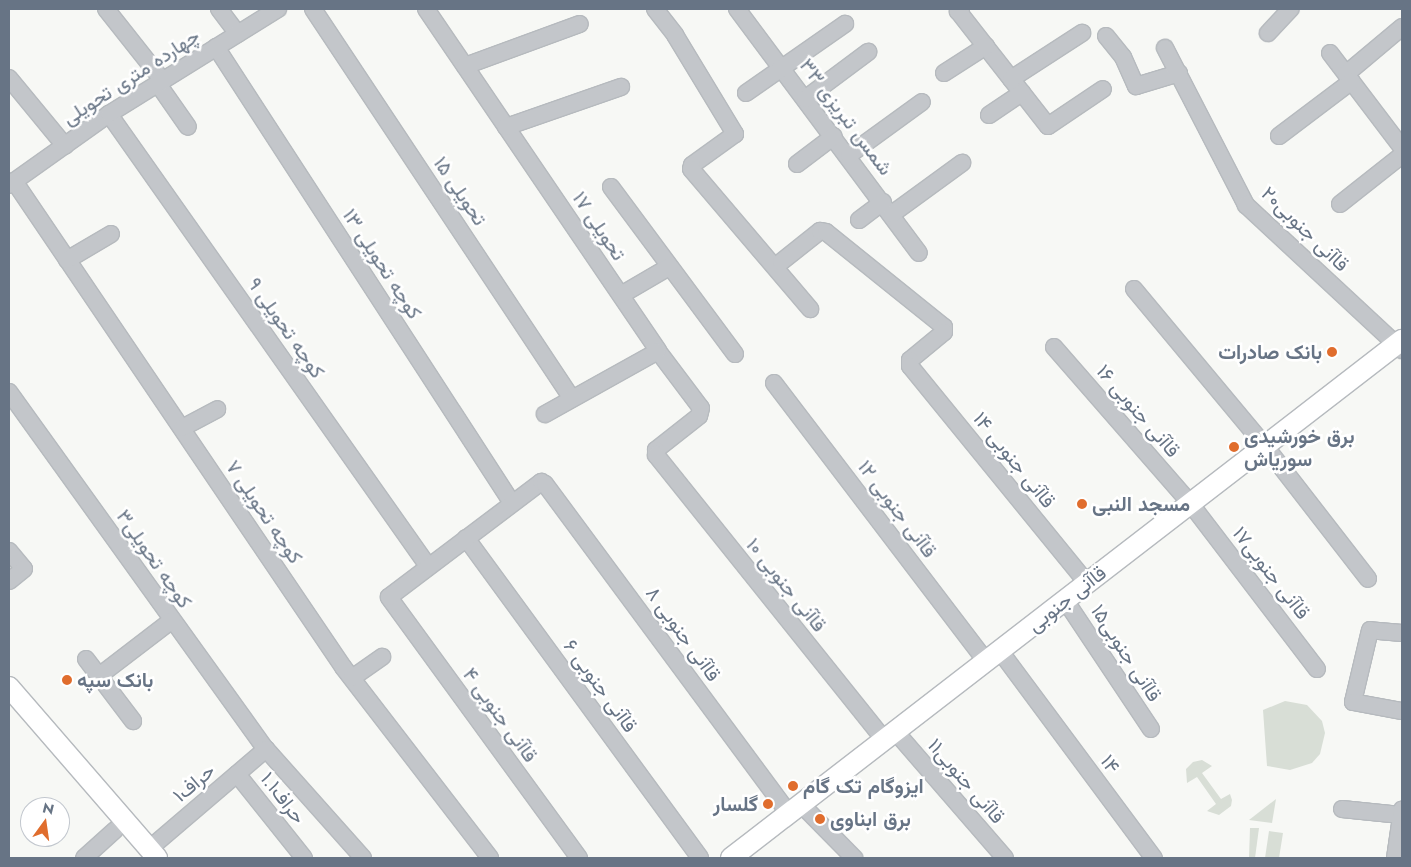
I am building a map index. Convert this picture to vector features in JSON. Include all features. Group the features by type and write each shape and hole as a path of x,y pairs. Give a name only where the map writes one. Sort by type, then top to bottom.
{"main road":[{"name":"قاآنی جنوبی","path":"735,857 1190,503 1400,345"},
{"path":"9,687 149,855"},
{"path":"9,708 115,830 149,855"}],"street":[{"path":"106,9 160,82 188,127"},
{"path":"219,9 238,34"},
{"name":"چهارده متری تحویلی","path":"11,183 109,114 278,9"},
{"name":"تحویلی ۱۵","path":"313,9 571,396"},
{"name":"تحویلی ۱۷","path":"426,9 702,413 656,450 656,455"},
{"path":"654,9 675,35 734,134 692,165 691,169 810,309"},
{"name":"شمس تبریزی ۳۳","path":"737,9 849,155 920,253"},
{"path":"961,9 958,11 1048,126 1103,89"},
{"path":"1268,33 1290,9"},
{"path":"465,66 580,24"},
{"path":"746,93 845,24"},
{"path":"1279,136 1349,78 1402,27"},
{"path":"1011,79 1082,33"},
{"path":"1106,36 1123,57 1136,86 1179,73"},
{"path":"944,74 986,46"},
{"name":"کوچه تحویلی ۱۳","path":"216,47 512,503"},
{"name":"۲۰قاآنی جنوبی","path":"1165,48 1246,205 1400,345"},
{"path":"805,99 868,52"},
{"path":"1330,53 1401,147 1340,204"},
{"path":"9,78 65,146"},
{"path":"506,127 621,87"},
{"path":"990,115 1022,92"},
{"path":"849,155 922,102"},
{"name":"کوچه تحویلی ۹","path":"109,114 428,566"},
{"path":"797,164 834,136"},
{"path":"859,220 887,208 962,163"},
{"name":"کوچه تحویلی ۷","path":"11,183 67,260 352,678 490,858"},
{"path":"611,187 735,354"},
{"name":"قاآنی جنوبی ۱۴","path":"780,262 820,231 826,232 944,327 944,332 910,363 1087,583"},
{"path":"67,260 111,234"},
{"path":"620,295 669,267"},
{"path":"1134,289 1265,446 1368,578"},
{"name":"قاآنی جنوبی ۱۶","path":"1054,347 1190,503"},
{"path":"544,414 571,396 658,351"},
{"name":"قاآنی جنوبی ۱۲","path":"774,383 993,656 1072,750"},
{"name":"کوچه تحویلی۳","path":"9,392 171,621 266,749 363,858"},
{"path":"182,428 218,409"},
{"name":"قاآنی جنوبی ۱۰","path":"656,455 889,736"},
{"name":"قاآنی جنوبی ۸","path":"512,503 541,482 551,492 795,809 854,858"},
{"path":"428,566 512,503"},
{"name":"قاآنی جنوبی۱۷","path":"1190,503 1318,669"},
{"name":"قاآنی جنوبی ۶","path":"466,538 700,858"},
{"path":"9,551 24,569 9,581"},
{"name":"قاآنی جنوبی ۴","path":"428,566 390,597 579,858"},
{"name":"قاآنی جنوبی۱۵","path":"1066,600 1151,729"},
{"path":"99,676 171,621"},
{"path":"1402,633 1370,630 1353,702 1402,711"},
{"path":"352,678 382,657"},
{"path":"86,659 133,720"},
{"name":"قاآنی جنوبی۱۱","path":"889,736 1004,858"},
{"name":"حراف۱","path":"149,855 266,749"},
{"name":"۱۴","path":"1072,750 1154,858"},
{"name":"حراف۱.۱","path":"237,774 300,853"},
{"path":"1342,809 1402,813 1395,858"},
{"path":"84,858 115,830"}],"shaded area":[{"path":"1285,701 1307,705 1322,721 1325,733 1320,754 1312,763 1290,770 1267,766 1263,710"},
{"path":"1202,760 1212,766 1202,773 1221,799 1230,794 1232,800 1231,806 1219,815 1207,811 1216,804 1197,777 1187,783 1186,769 1193,762"},
{"path":"1276,799 1272,823 1249,820"},
{"path":"1250,828 1259,828 1255,858 1249,858"},
{"path":"1269,831 1283,833 1279,858 1265,858"}],"place":[{"name":"بانک صادرات","path":"1332,352"},
{"name":"برق خورشیدی سوریاش","path":"1234,447"},
{"name":"مسجد النبی","path":"1082,504"},
{"name":"بانک سپه","path":"67,680"},
{"name":"ایزوگام تک گام","path":"793,786"},
{"name":"گلسار","path":"768,804"},
{"name":"برق ابناوی","path":"820,819"}]}
